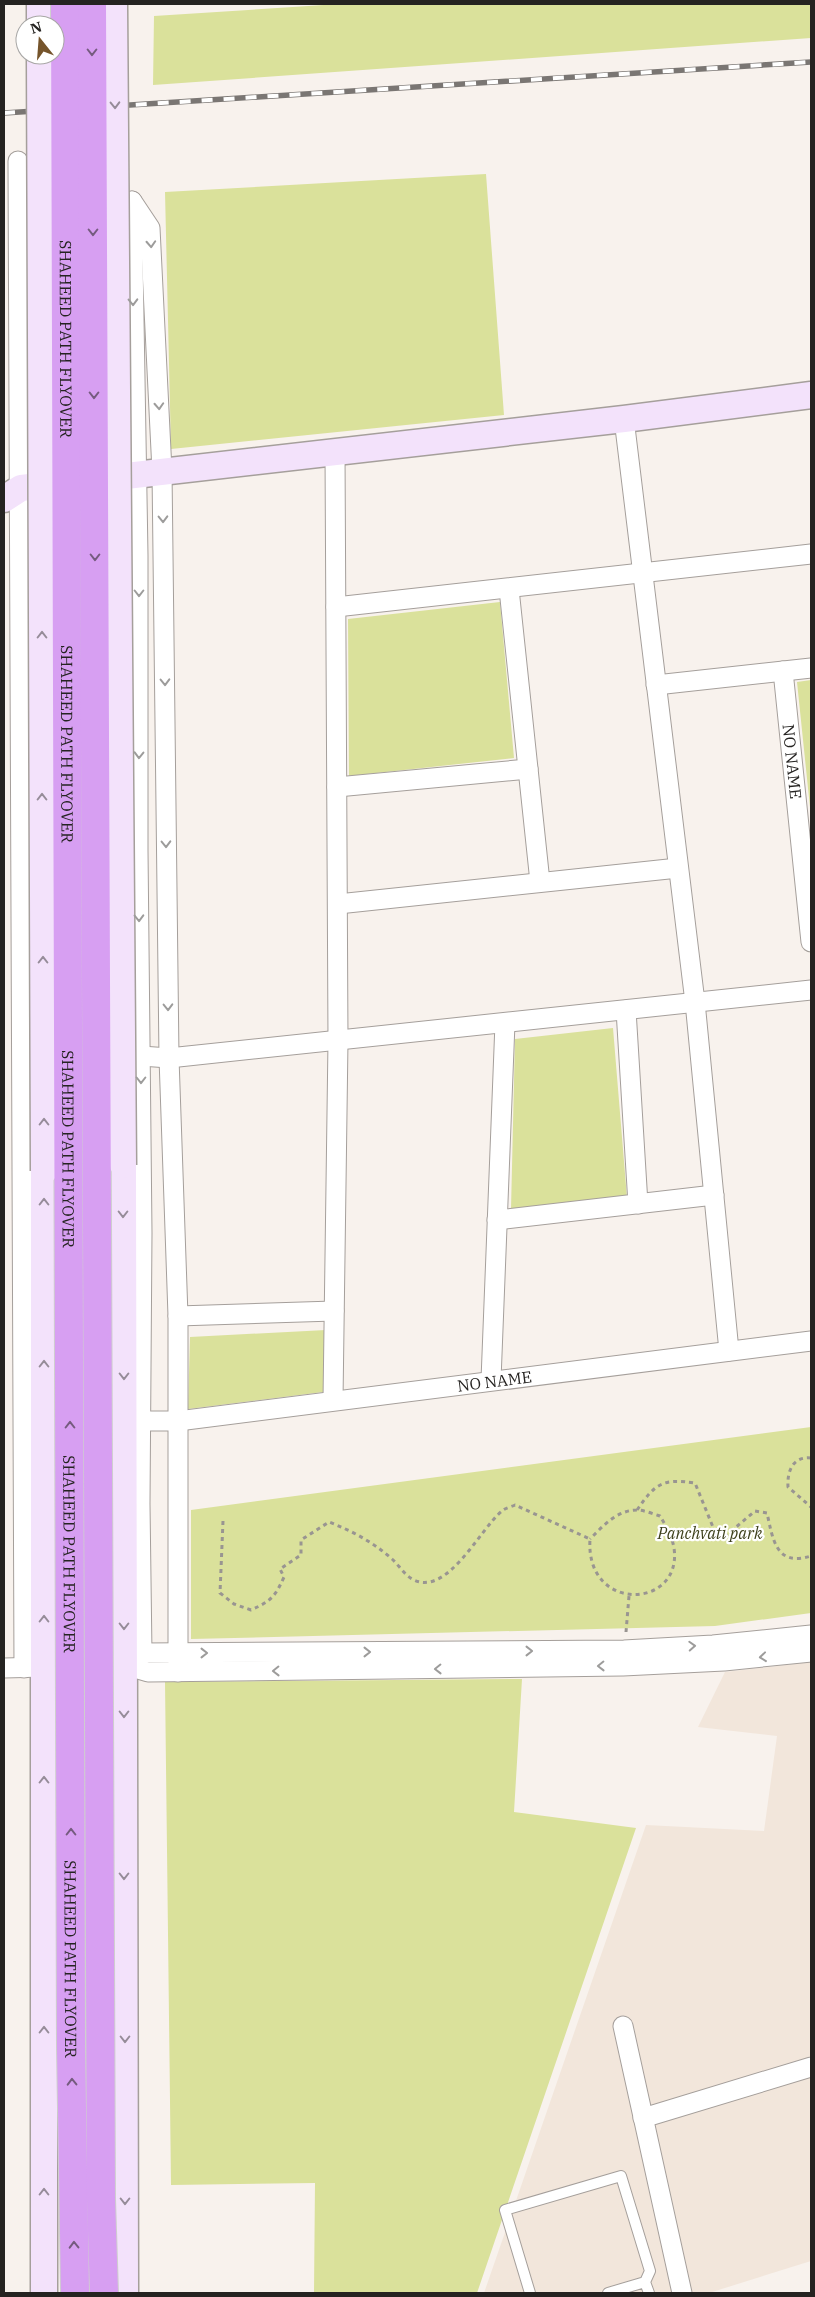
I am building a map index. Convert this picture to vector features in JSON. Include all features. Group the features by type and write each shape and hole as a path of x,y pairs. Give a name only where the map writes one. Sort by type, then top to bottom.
{"highway":[{"name":"SHAHEED PATH FLYOVER","path":"65,4 71,2047 75,2293"},
{"name":"SHAHEED PATH FLYOVER","path":"92,4 101,2199 104,2293"}],"street":[{"path":"114,4 123,1165 133,1659"},
{"path":"34,1668 44,1171 40,65"},
{"path":"18,161 18,202 12,315 9,490 34,1668 44,2293"},
{"path":"18,202 132,201"},
{"path":"132,201 150,228 162,471 168,1058 178,1316 178,1663"},
{"path":"125,2293 133,1659 142,1421 138,555 132,201"},
{"path":"9,490 624,419 811,395"},
{"path":"624,419 695,1002 729,1351"},
{"path":"333,1400 338,1041 335,452"},
{"path":"336,607 811,554"},
{"path":"510,589 540,882"},
{"path":"656,684 811,668"},
{"name":"NO NAME","path":"783,671 808,871 811,942"},
{"path":"337,786 528,768"},
{"path":"338,904 678,868"},
{"path":"141,1056 168,1058 811,990"},
{"path":"626,1010 638,1204"},
{"path":"491,1380 505,1023"},
{"path":"497,1220 714,1195"},
{"path":"178,1316 334,1311"},
{"name":"NO NAME","path":"142,1421 178,1420 811,1340"},
{"path":"4,1668 34,1668 133,1659 148,1672 178,1663 624,1650 713,1645 811,1635"},
{"path":"178,1663 623,1666 724,1661 811,1652"},
{"path":"623,2026 682,2293"},
{"path":"644,2118 811,2067"}],"lane":[{"path":"530,2293 505,2210 621,2176 650,2271 645,2282 648,2293"},
{"path":"608,2293 645,2282"}],"path":[{"path":"811,1458 804,1457 794,1463 788,1474 788,1487 811,1506"},
{"path":"637,1510 651,1489 665,1483 682,1481 695,1483 715,1532 722,1539 755,1511 767,1513 775,1547 784,1555 800,1559 811,1556"},
{"path":"223,1521 220,1593 234,1604 251,1610 268,1602 277,1592 284,1577 280,1569 300,1555 301,1540 329,1522 356,1533 393,1559 413,1580 425,1583 440,1579 454,1567 502,1511 516,1505 590,1539"},
{"path":"637,1510 660,1516 670,1534 674,1549 673,1563 669,1576 658,1588 645,1595 629,1596 604,1582 594,1568 589,1554 590,1539 607,1521 637,1510"},
{"path":"624,1650 629,1596"}],"shaded area":[{"path":"811,1662 811,2261 709,2293 484,2293 646,1825 764,1831 777,1736 698,1727 725,1672"}],"green space":[{"path":"339,4 811,4 811,38 153,85 154,16"},
{"path":"486,174 504,415 171,449 165,192"},
{"path":"500,602 514,758 349,776 348,619"},
{"path":"811,680 811,817 797,682"},
{"path":"613,1028 627,1198 511,1209 515,1039"},
{"path":"326,1330 323,1392 188,1409 190,1337"},
{"name":"Panchvati park","path":"811,1427 811,1613 715,1626 191,1639 191,1510"},
{"path":"522,1679 514,1812 636,1828 477,2293 314,2293 315,2183 171,2185 165,1682"}],"railway":[{"path":"4,113 811,62"}]}
